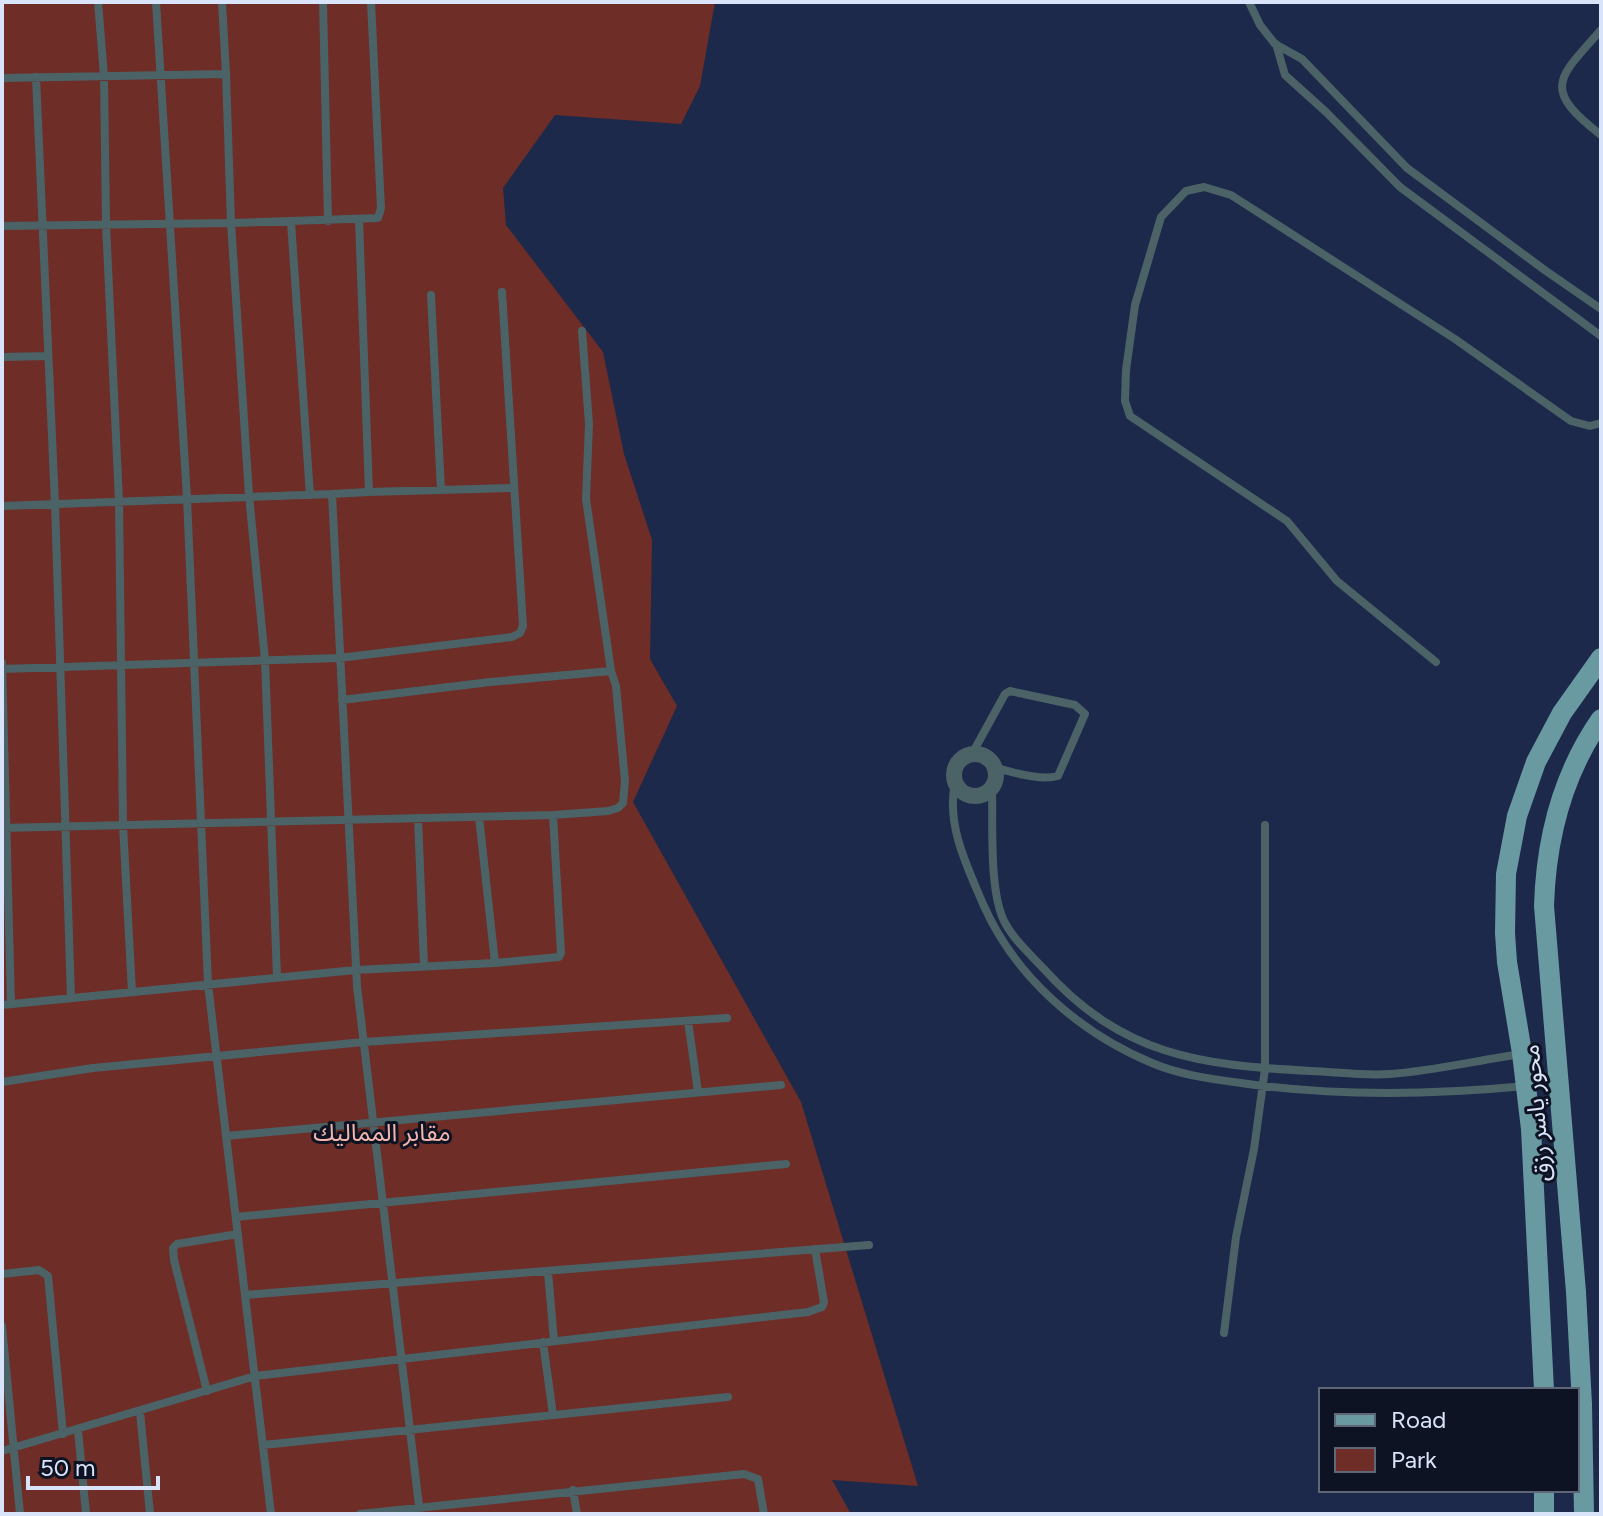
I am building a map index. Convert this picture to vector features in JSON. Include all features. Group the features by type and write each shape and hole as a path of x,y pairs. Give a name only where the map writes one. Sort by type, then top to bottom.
{"main road":[{"name":"محور ياسر رزق","path":"1544,1388 1534,1173 1527,1086 1505,933 1506,874 1526,788 1548,737 1577,689 1601,658"},
{"name":"محور ياسر رزق","path":"1584,1514 1576,1292 1544,906 1545,875 1556,815 1578,758 1601,719"},
{"path":"1544,1492 1544,1514"}],"street":[{"path":"972,754 986,756 995,768 997,775 992,789 979,796 959,789 955,783 955,768 959,761 972,754"}],"lane":[{"path":"98,2 104,76 106,224 119,501 123,825 132,992"},
{"path":"156,2 187,498 208,984 271,1514"},
{"path":"222,2 231,223 249,495 265,660 277,977"},
{"path":"323,2 328,221"},
{"path":"2,226 378,218 381,208 371,2"},
{"path":"1249,2 1260,25 1275,44 1285,75 1400,187 1601,336"},
{"path":"1601,30 1565,71 1561,81 1566,101 1601,135"},
{"path":"1275,44 1302,59 1388,150 1445,196 1601,309"},
{"path":"2,78 226,74"},
{"path":"36,77 55,504 71,998"},
{"path":"1374,160 1388,150"},
{"path":"1436,662 1337,581 1287,521 1130,416 1125,401 1126,370 1135,305 1161,217 1186,191 1204,187 1231,195 1455,339 1571,421 1590,426 1601,423"},
{"path":"359,220 369,492"},
{"path":"291,222 310,495"},
{"path":"2,669 339,658 460,645 520,633 523,626 502,292"},
{"path":"431,295 441,490"},
{"path":"4,828 553,815 618,808 623,803 625,781 616,686 611,671 586,499 589,424 582,331"},
{"path":"2,357 48,356"},
{"path":"2,506 514,488"},
{"path":"332,494 356,970 420,1510"},
{"path":"2,663 6,1004 356,970 559,957 553,815"},
{"path":"342,700 504,680 611,671"},
{"path":"972,754 1005,694 1010,691 1075,705 1085,714 1058,776 1034,776 995,768"},
{"path":"955,783 952,800 956,838 995,930 1039,987 1101,1036 1154,1064 1202,1078 1263,1087 1351,1094 1470,1091 1527,1086"},
{"path":"992,789 995,877 1004,920 1019,943 1078,1003 1108,1024 1158,1050 1205,1061 1265,1069 1388,1075 1522,1053"},
{"path":"479,817 495,963"},
{"path":"418,818 424,966"},
{"path":"1224,1333 1236,1237 1265,1069 1265,825"},
{"path":"2,1082 93,1068 364,1042 727,1018"},
{"path":"688,1021 698,1092"},
{"path":"226,1136 781,1085"},
{"path":"236,1217 786,1164"},
{"path":"207,1391 173,1248 177,1244 238,1234"},
{"path":"245,1295 869,1245"},
{"path":"2,1451 255,1376 808,1312 822,1307 824,1302 815,1249"},
{"path":"2,1274 39,1270 48,1276 63,1434"},
{"path":"548,1272 554,1341"},
{"path":"2,1326 20,1514"},
{"path":"543,1342 553,1415"},
{"path":"263,1445 728,1397"},
{"path":"140,1412 150,1514"},
{"path":"78,1430 86,1514"},
{"path":"360,1514 744,1474 758,1479 764,1514"},
{"path":"573,1490 577,1514"}],"green space":[{"name":"مقابر المماليك","path":"2,2 715,2 700,86 681,124 555,115 503,188 506,225 603,352 624,454 652,540 650,659 677,706 633,802 801,1102 918,1486 832,1480 851,1514 2,1514"}]}
